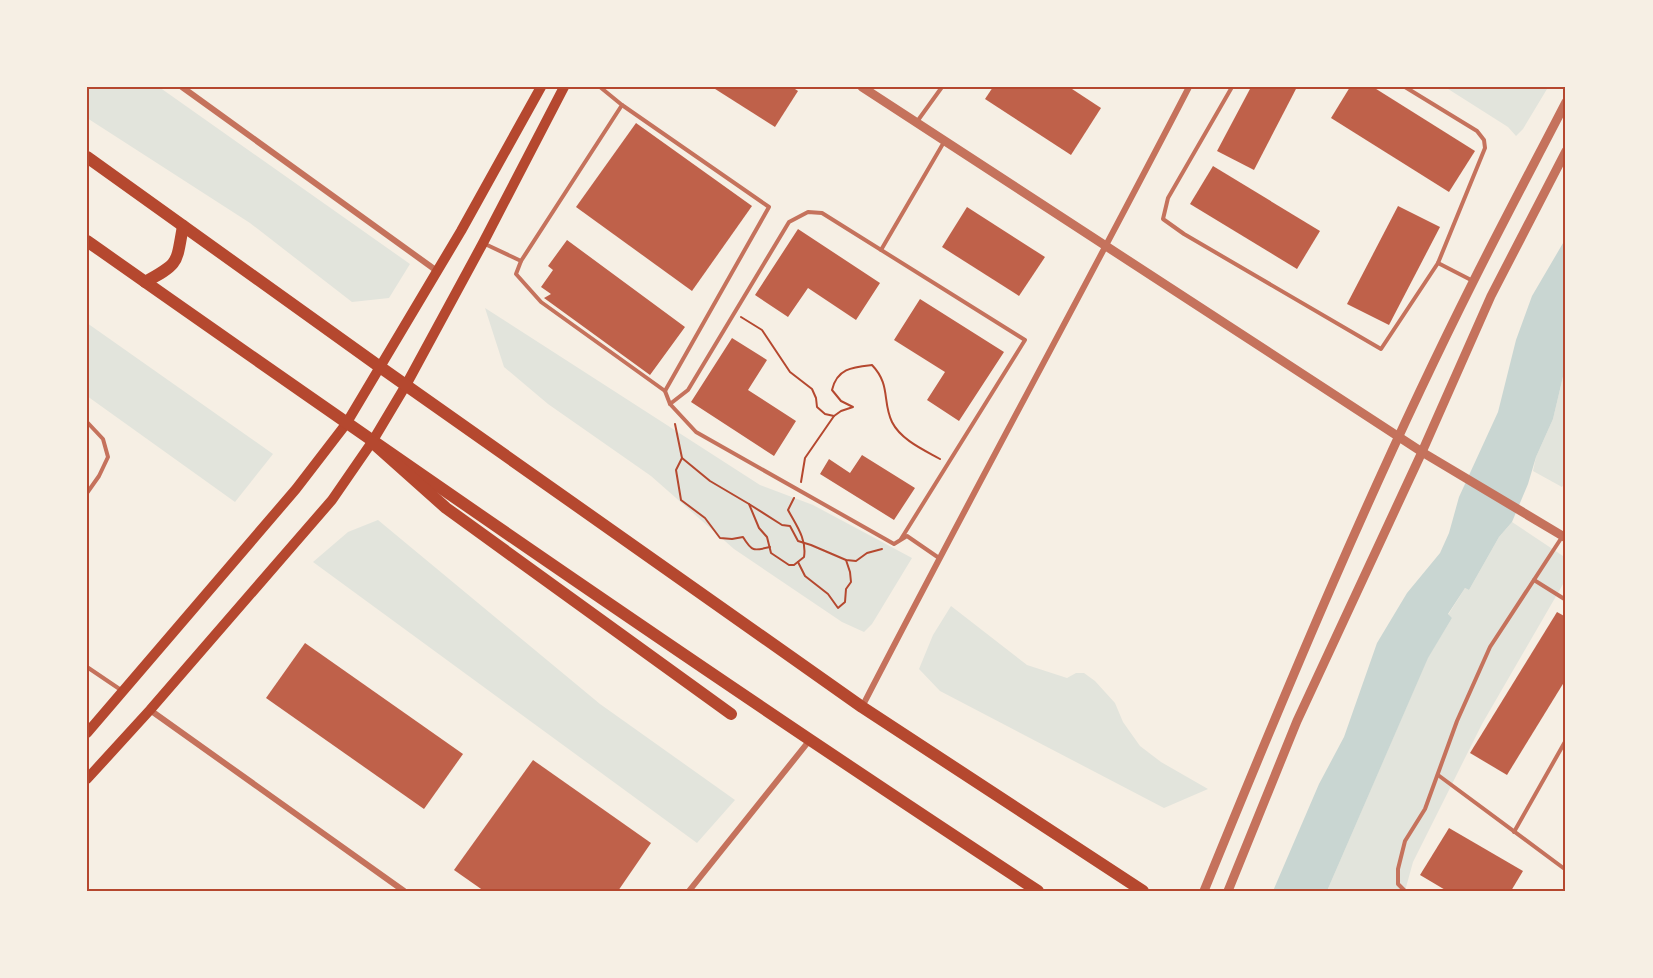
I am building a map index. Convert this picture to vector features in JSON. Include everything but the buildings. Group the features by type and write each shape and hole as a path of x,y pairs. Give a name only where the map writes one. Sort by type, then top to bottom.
{"main road":[{"path":"87,733 296,489 346,424 437,272 542,87"},
{"path":"87,779 150,711 332,500 372,442 406,385 483,243 564,87"},
{"path":"87,157 862,707 1143,891"},
{"path":"145,282 173,265 183,226"},
{"path":"87,241 346,424 808,741 1038,891"},
{"path":"372,442 446,508 731,714"}],"street":[{"path":"182,87 437,272"},
{"path":"862,87 1422,452 1564,537"},
{"path":"862,707 1189,87"},
{"path":"1203,891 1284,695 1400,437 1473,281 1566,102"},
{"path":"1228,891 1297,721 1422,452 1491,296 1566,151"},
{"path":"150,711 404,891"},
{"path":"689,891 808,741"}],"lane":[{"path":"600,87 622,105 768,207 665,391"},
{"path":"916,123 942,87"},
{"path":"1232,87 1168,198 1163,219 1184,234 1381,349 1438,263 1485,148 1484,140 1477,130 1405,87"},
{"path":"622,105 520,261 516,274 542,302 665,391 670,404 696,432 894,544 907,536 939,558"},
{"path":"881,250 945,141"},
{"path":"670,404 688,390 789,222 808,212 822,213 1025,340 901,539"},
{"path":"483,243 520,261"},
{"path":"1438,263 1473,281"},
{"path":"87,422 103,439 108,457 87,493"},
{"path":"1405,891 1398,884 1398,869 1405,841 1425,809 1456,721 1490,647 1564,537"},
{"path":"1534,580 1566,600"},
{"path":"87,667 122,691"},
{"path":"1514,832 1566,740"},
{"path":"1438,776 1566,870"}],"path":[{"path":"734,313 762,330 790,372 812,389 817,407 825,414 834,416"},
{"path":"749,504 771,553 789,566 804,557 805,543 788,510 799,490 805,458 834,416 853,407 841,401 832,390 834,382 849,367 872,365 885,384 892,423 911,442 948,463"},
{"path":"675,422 682,458 676,470 681,500 705,518 720,538 743,537 749,547 756,550 770,547"},
{"path":"682,458 710,481 782,525 790,526 798,542 846,560 856,561 867,553 894,544"},
{"path":"798,562 805,576 828,594 838,608 845,602 846,589 851,582 846,560"}],"shaded area":[{"path":"87,87 159,87 410,264 389,298 352,302 250,223 87,118"},
{"path":"1445,87 1544,87 1547,89 1523,129 1516,136 1508,127"},
{"path":"1566,238 1566,364 1553,419 1512,522 1499,537 1469,590 1465,588 1448,614 1452,618 1428,658 1327,891 1273,891 1319,784 1344,737 1377,643 1407,593 1440,553 1449,533 1459,497 1498,412 1516,340 1532,296"},
{"path":"485,308 760,485 813,505 912,558 872,624 864,632 842,622 734,549 651,476 548,404 504,367"},
{"path":"87,323 273,454 235,502 87,396"},
{"path":"1566,364 1566,481 1562,487 1533,471 1536,457 1553,419"},
{"path":"378,520 600,704 735,800 697,843 313,562 348,532"},
{"path":"1512,522 1566,558 1566,579 1482,724 1413,862 1405,891 1327,891 1428,657 1452,618 1448,615 1465,588 1469,590 1499,537"},
{"path":"951,606 1027,665 1067,678 1076,673 1084,673 1095,681 1115,703 1123,722 1140,746 1161,762 1208,789 1164,808 940,691 919,669 933,635"}]}
